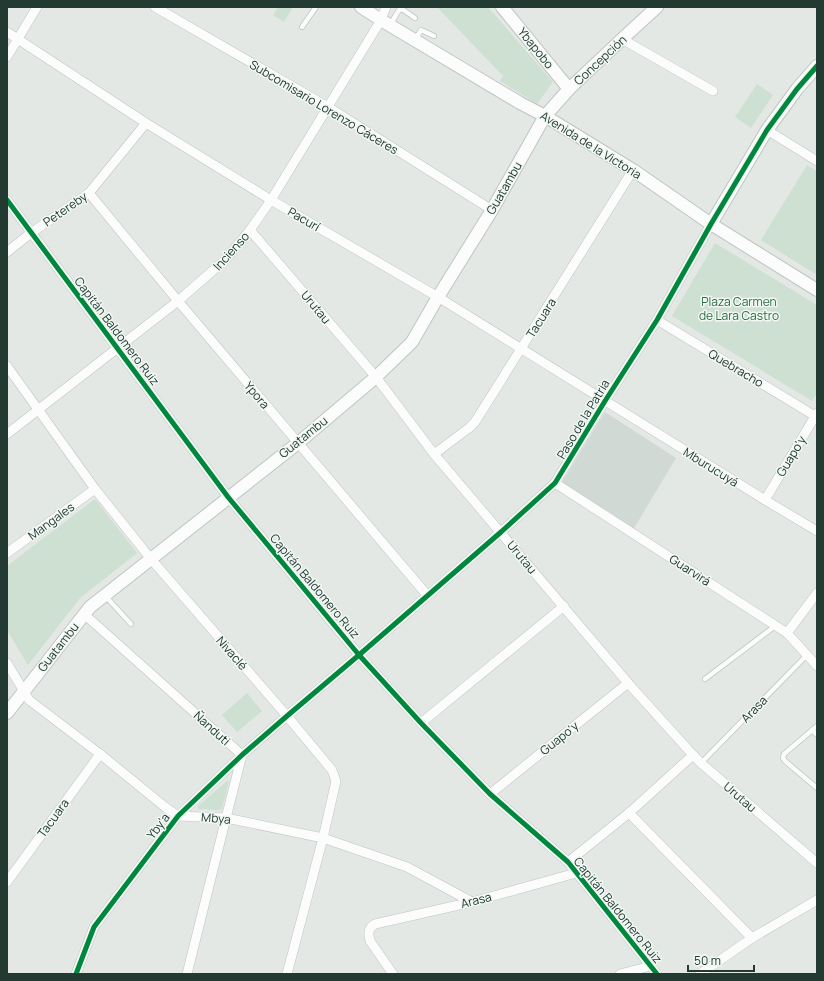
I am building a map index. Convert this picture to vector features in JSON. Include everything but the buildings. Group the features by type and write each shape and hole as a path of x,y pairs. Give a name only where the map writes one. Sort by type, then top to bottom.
{"street":[{"path":"7,57 38,7"},
{"name":"Subcomisario Lorenzo Cáceres","path":"155,7 328,107 492,210"},
{"name":"Avenida de la Victoria","path":"361,7 633,170 711,224 817,290"},
{"name":"Incienso","path":"7,434 178,301 226,260 271,200 328,107 386,23 386,7"},
{"name":"Ybapobo","path":"503,7 569,89"},
{"name":"Concepción","path":"545,116 569,89 657,7"},
{"name":"Pacurí","path":"7,32 146,123 271,200 438,297 605,401"},
{"path":"622,39 713,91"},
{"name":"Paso de la Patria","path":"287,716 501,532 555,483 657,320 766,130 797,89 817,66"},
{"name":"Guatambu","path":"7,713 90,607 298,443 376,377 412,342 492,210 545,116"},
{"name":"Petereby","path":"7,252 31,233 89,193 146,123"},
{"path":"766,130 817,161"},
{"name":"Tacuara","path":"434,454 475,422 633,170"},
{"name":"Ypora","path":"89,193 178,301 428,595"},
{"name":"Capitán Baldomero Ruiz","path":"7,200 228,497 360,654 421,722 490,794 568,862 657,974"},
{"name":"Urutau","path":"250,230 376,377 434,454 628,683 701,763 817,863"},
{"name":"Quebracho","path":"657,320 816,414"},
{"name":"Nivaclé","path":"7,366 96,489 151,559 332,770 336,781 323,838 287,974"},
{"name":"Mburucuyá","path":"605,401 764,500 817,531"},
{"name":"Guapo'y","path":"764,500 816,414"},
{"name":"Guarvirá","path":"555,483 787,633 817,666"},
{"name":"Mangales","path":"7,553 96,489"},
{"path":"787,633 817,593"},
{"path":"421,722 564,606"},
{"name":"Ñanduti","path":"84,614 242,755"},
{"path":"7,662 29,700 178,816"},
{"name":"Guapo'y","path":"490,794 628,683"},
{"name":"Yby'a","path":"76,974 94,927 178,816 242,755 287,716"},
{"name":"Tacuara","path":"7,882 100,754"},
{"path":"187,974 242,755"},
{"path":"568,862 628,813 693,755"},
{"path":"628,813 752,938"},
{"name":"Mbya","path":"178,816 226,818 323,838 407,867 472,902"},
{"name":"Arasa","path":"393,974 370,941 368,935 371,926 472,902 576,873"},
{"path":"700,974 752,938 817,900"},
{"path":"620,974 650,966"}],"lane":[{"path":"302,27 316,7"},
{"path":"386,23 399,10 402,9 415,18"},
{"path":"415,40 421,30 434,36"},
{"path":"105,595 131,624"},
{"path":"705,680 776,626"},
{"name":"Arasa","path":"701,763 807,655"},
{"path":"817,726 784,754 783,758 817,788"},
{"path":"812,730 817,735"}],"shaded area":[{"path":"605,412 676,458 633,530 561,484"}],"green space":[{"path":"278,7 293,7 284,22 273,15"},
{"path":"437,7 488,7 553,82 537,104 500,81 503,76"},
{"path":"757,84 773,95 751,128 735,117"},
{"path":"807,165 817,171 817,275 761,240"},
{"name":"Plaza Carmen de Lara Castro","path":"715,243 817,305 817,393 812,401 672,316"},
{"path":"95,499 137,553 80,598 28,665 7,630 7,566"},
{"path":"247,693 262,711 237,732 222,715"},
{"path":"227,781 229,781 222,809 198,809 199,805"}],"cycle path":[{"path":"76,974 94,927 178,816 242,755 501,532 555,483 657,320 711,224 767,130 797,89 817,66"},
{"path":"7,200 228,497 359,655 421,723 490,794 568,862 657,974"}]}
